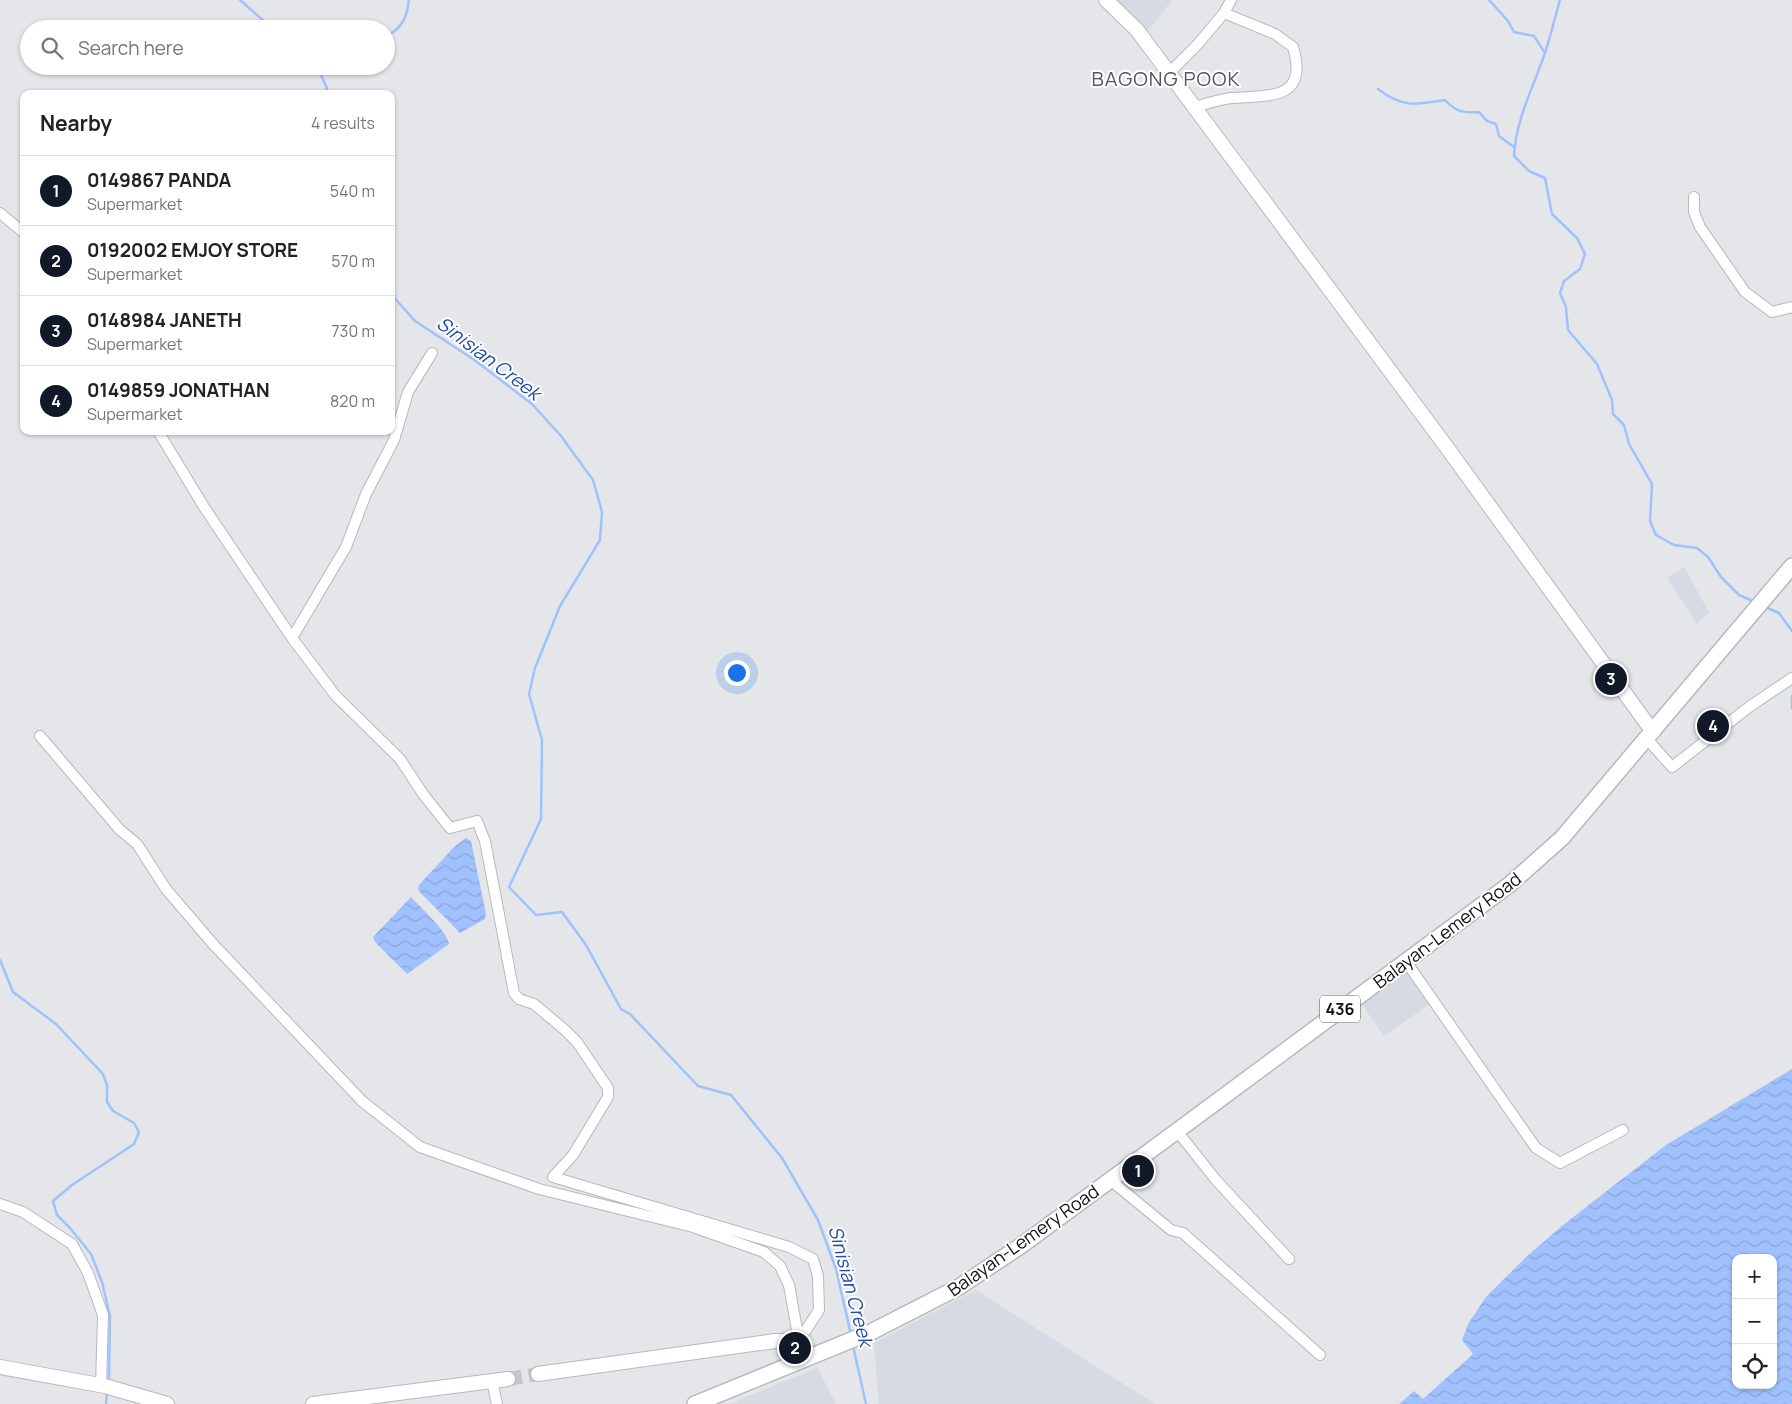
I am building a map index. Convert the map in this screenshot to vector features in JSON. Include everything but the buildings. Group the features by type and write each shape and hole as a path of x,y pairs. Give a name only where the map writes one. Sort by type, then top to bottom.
{"main road":[{"name":"Balayan-Lemery Road","path":"695,1404 807,1356 871,1332 959,1287 1177,1132 1405,960 1509,885 1540,860 1562,838 1792,566"}],"street":[{"path":"1106,0 1137,30 1454,457 1672,767 1749,707 1792,678"},
{"path":"1169,73 1198,44 1224,13 1231,0"},
{"path":"1194,106 1232,98 1250,98 1285,93 1291,85 1296,65 1292,47 1275,34 1224,13"},
{"path":"1694,197 1694,212 1700,227 1744,292 1772,312 1792,307"},
{"path":"0,213 20,230"},
{"path":"292,638 346,546 366,494 394,440 408,392 432,353"},
{"path":"160,435 204,507 292,638 335,695 400,759 423,794 450,828 477,821 485,841 514,993 519,999 534,1004 566,1030 577,1042 608,1088 608,1097 572,1155 552,1177 788,1247 813,1259 818,1276 819,1310 800,1341"},
{"path":"40,736 120,830 137,844 166,890 213,944 362,1101 420,1147 539,1189 693,1227 764,1252 780,1266 789,1285 800,1341 807,1356"},
{"path":"1405,960 1536,1148 1560,1163 1623,1130"},
{"path":"1177,1132 1216,1180 1289,1259"},
{"path":"1110,1179 1171,1230 1183,1234 1320,1355"},
{"path":"0,1204 23,1212 72,1244 88,1273 103,1314 101,1386"},
{"path":"538,1374 776,1341 800,1341"},
{"path":"0,1367 101,1386 167,1404"},
{"path":"313,1404 508,1378"},
{"path":"492,1381 497,1404"}],"shaded area":[{"path":"1113,0 1172,0 1147,33"},
{"path":"1684,567 1709,612 1697,624 1667,578"},
{"path":"1407,970 1431,1003 1384,1036 1361,1003"},
{"path":"976,1290 1155,1404 879,1404 874,1343"},
{"path":"817,1368 836,1404 729,1404"}],"water":[{"path":"466,838 471,841 486,914 485,919 460,933 418,890 419,885 454,847"},
{"path":"411,897 439,926 449,944 407,974 375,942 373,937"},
{"path":"1792,1069 1792,1404 1399,1404 1414,1391 1423,1399 1473,1354 1462,1340 1468,1324 1486,1297 1525,1258 1563,1225 1666,1145"}],"waterway":[{"name":"Sinisian Creek","path":"240,0 263,20"},
{"path":"395,31 403,22 409,0"},
{"path":"1489,0 1508,21 1514,32 1534,36 1545,53"},
{"path":"1560,0 1545,53 1518,129 1514,156 1529,171 1545,178 1552,214 1577,238 1585,254 1580,269 1564,281 1560,293 1566,307 1568,330 1597,364 1612,400 1613,414 1624,425 1629,444 1652,484 1650,521 1656,535 1674,545 1697,548 1708,557 1721,577 1739,595 1755,602"},
{"name":"Sinisian Creek","path":"321,75 327,88 326,90"},
{"path":"1378,89 1395,99 1410,104 1445,100 1460,111 1479,112 1487,121 1496,124 1499,136 1514,147"},
{"name":"Sinisian Creek","path":"395,298 415,321 476,361 532,404 561,436 593,480 602,512 600,540 560,606 535,668 529,694 542,740 541,819 509,887 536,915 562,912 586,945 621,1009 630,1014 698,1086 731,1095 782,1158 818,1220 836,1269 851,1335"},
{"path":"1765,607 1779,613 1792,631"},
{"path":"1792,696 1792,708"},
{"path":"0,960 13,992 56,1024 103,1074 107,1085 107,1102 113,1111 134,1123 139,1132 134,1144 72,1185 53,1201 57,1215 91,1254 102,1282 110,1316 109,1380"},
{"name":"Sinisian Creek","path":"853,1346 866,1404"},
{"path":"106,1404 107,1394"}],"tunnel":[{"path":"508,1379 538,1374"}],"place":[{"name":"0148984 JANETH","path":"1611,679"},
{"name":"0149859 JONATHAN","path":"1713,726"},
{"name":"0149867 PANDA","path":"1138,1171"},
{"name":"0192002 EMJOY STORE","path":"795,1348"}],"district":[{"name":"BAGONG POOK","path":"1166,78"}]}
